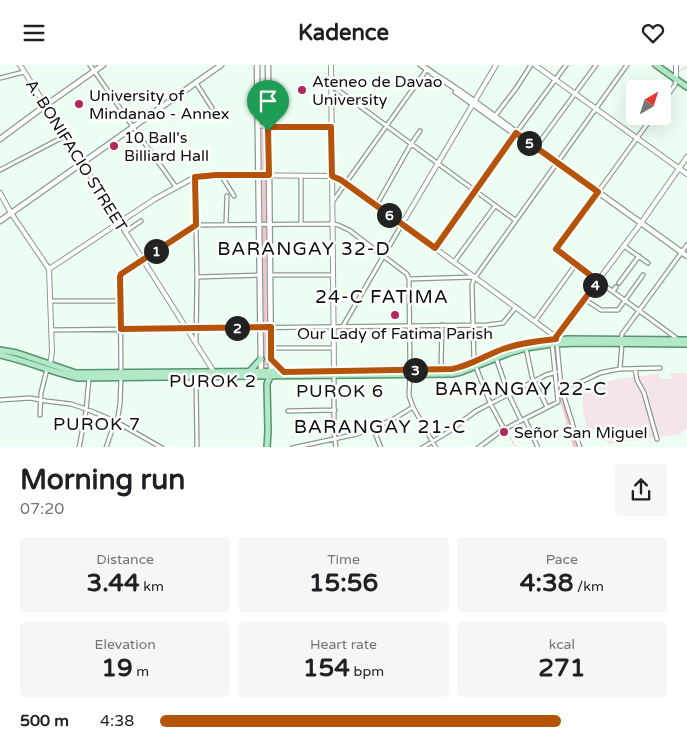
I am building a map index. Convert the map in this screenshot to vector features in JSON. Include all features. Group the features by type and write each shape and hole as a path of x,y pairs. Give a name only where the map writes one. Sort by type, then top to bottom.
{"main road":[{"path":"0,139 103,65"},
{"path":"0,221 221,65"},
{"path":"258,65 258,126 264,175 265,224 270,275 271,374 267,384 268,431 266,447"},
{"path":"267,384 261,374 260,275 265,224 264,175 268,127 268,65"},
{"path":"421,65 446,81 510,131 516,133"},
{"path":"656,65 687,87"},
{"path":"474,103 495,116 687,257"},
{"path":"258,117 268,117"},
{"path":"0,355 76,373 121,376 196,377 261,374 456,373 504,349 526,344 555,341 623,341 687,338"},
{"path":"410,372 457,368 555,341"},
{"path":"623,341 687,344"},
{"path":"0,350 17,353 72,377 89,378 214,372 261,374"},
{"path":"249,372 261,359"},
{"path":"271,359 284,372"},
{"path":"271,374 284,372 334,373"}],"street":[{"name":"A. BONIFACIO STREET","path":"20,65 214,372"},
{"path":"90,65 176,187"},
{"path":"331,65 334,439 336,447"},
{"path":"343,326 496,65"},
{"path":"495,116 532,65"},
{"path":"536,65 687,174"},
{"path":"435,248 566,65"},
{"path":"536,147 596,65"},
{"path":"504,429 490,403 474,364 472,285 474,277 627,65"},
{"path":"671,91 675,85 676,65"},
{"path":"332,202 427,69"},
{"path":"0,78 24,72"},
{"path":"196,83 212,108"},
{"path":"331,85 515,220"},
{"path":"646,125 556,249 676,339"},
{"path":"258,126 331,127"},
{"path":"376,206 420,131"},
{"path":"0,170 65,136"},
{"path":"478,447 504,429 558,402 555,341 687,157"},
{"path":"221,175 234,196"},
{"path":"49,269 176,187 195,177 264,175 332,176 338,178 535,321 555,341 561,387 580,447"},
{"path":"301,176 301,224"},
{"path":"195,177 196,344"},
{"path":"0,193 11,213 49,269 52,355 43,382 40,415"},
{"path":"226,196 226,224"},
{"path":"454,262 495,205"},
{"path":"125,232 141,221"},
{"path":"106,447 116,422 120,404 120,275 196,225 226,224 338,225 349,230 406,273 409,279 409,396 413,407 436,447"},
{"path":"620,369 623,341 621,336 687,245"},
{"path":"624,246 648,263"},
{"path":"619,283 639,256"},
{"path":"535,321 576,264"},
{"path":"197,277 260,275"},
{"path":"270,275 333,275"},
{"path":"584,299 598,309 618,309 643,275"},
{"path":"409,279 474,277"},
{"path":"613,291 616,287"},
{"path":"51,301 121,301"},
{"path":"51,330 501,324 516,307"},
{"path":"442,325 442,369"},
{"path":"271,348 334,349"},
{"path":"526,348 533,381 547,407"},
{"path":"496,357 508,393 538,447"},
{"path":"561,387 578,383 600,373 620,369 660,368"},
{"path":"635,369 657,439"},
{"path":"422,447 448,432 490,403 533,381 556,372"},
{"path":"196,377 198,447"},
{"path":"79,447 89,378"},
{"path":"0,400 30,398 71,404 116,422 162,447"},
{"path":"292,447 357,434 392,420 413,407"},
{"path":"288,411 335,410"},
{"path":"373,428 381,447"}],"shaded area":[{"path":"262,131 265,131 267,366 264,366"},
{"path":"659,373 660,379 672,379 670,374 687,373 687,428 680,434 610,444 586,425 582,394 598,384"}],"waterway":[{"path":"679,71 687,67"},
{"path":"555,346 559,390 575,447"},
{"path":"506,430 515,447"}],"place":[{"name":"Ateneo de Davao University","path":"302,90"},
{"name":"University of Mindanao - Annex","path":"79,104"},
{"name":"10 Ball's Billiard Hall","path":"114,146"},
{"name":"Our Lady of Fatima Parish","path":"395,315"},
{"name":"Señor San Miguel","path":"504,432"}],"district":[{"name":"BARANGAY 32-D","path":"304,248"},
{"name":"24-C FATIMA","path":"382,296"},
{"name":"PUROK 2","path":"213,381"},
{"name":"BARANGAY 22-C","path":"521,388"},
{"name":"PUROK 6","path":"340,391"},
{"name":"PUROK 7","path":"97,424"},
{"name":"BARANGAY 21-C","path":"380,426"}],"route":[{"path":"268,127 331,127 332,176 341,180 435,248 516,133 598,192 556,249 598,281 556,339 517,345 462,367 452,369 284,372 271,359 271,327 121,329 121,274 196,225 195,177 269,175 268,131 268,127"}]}
